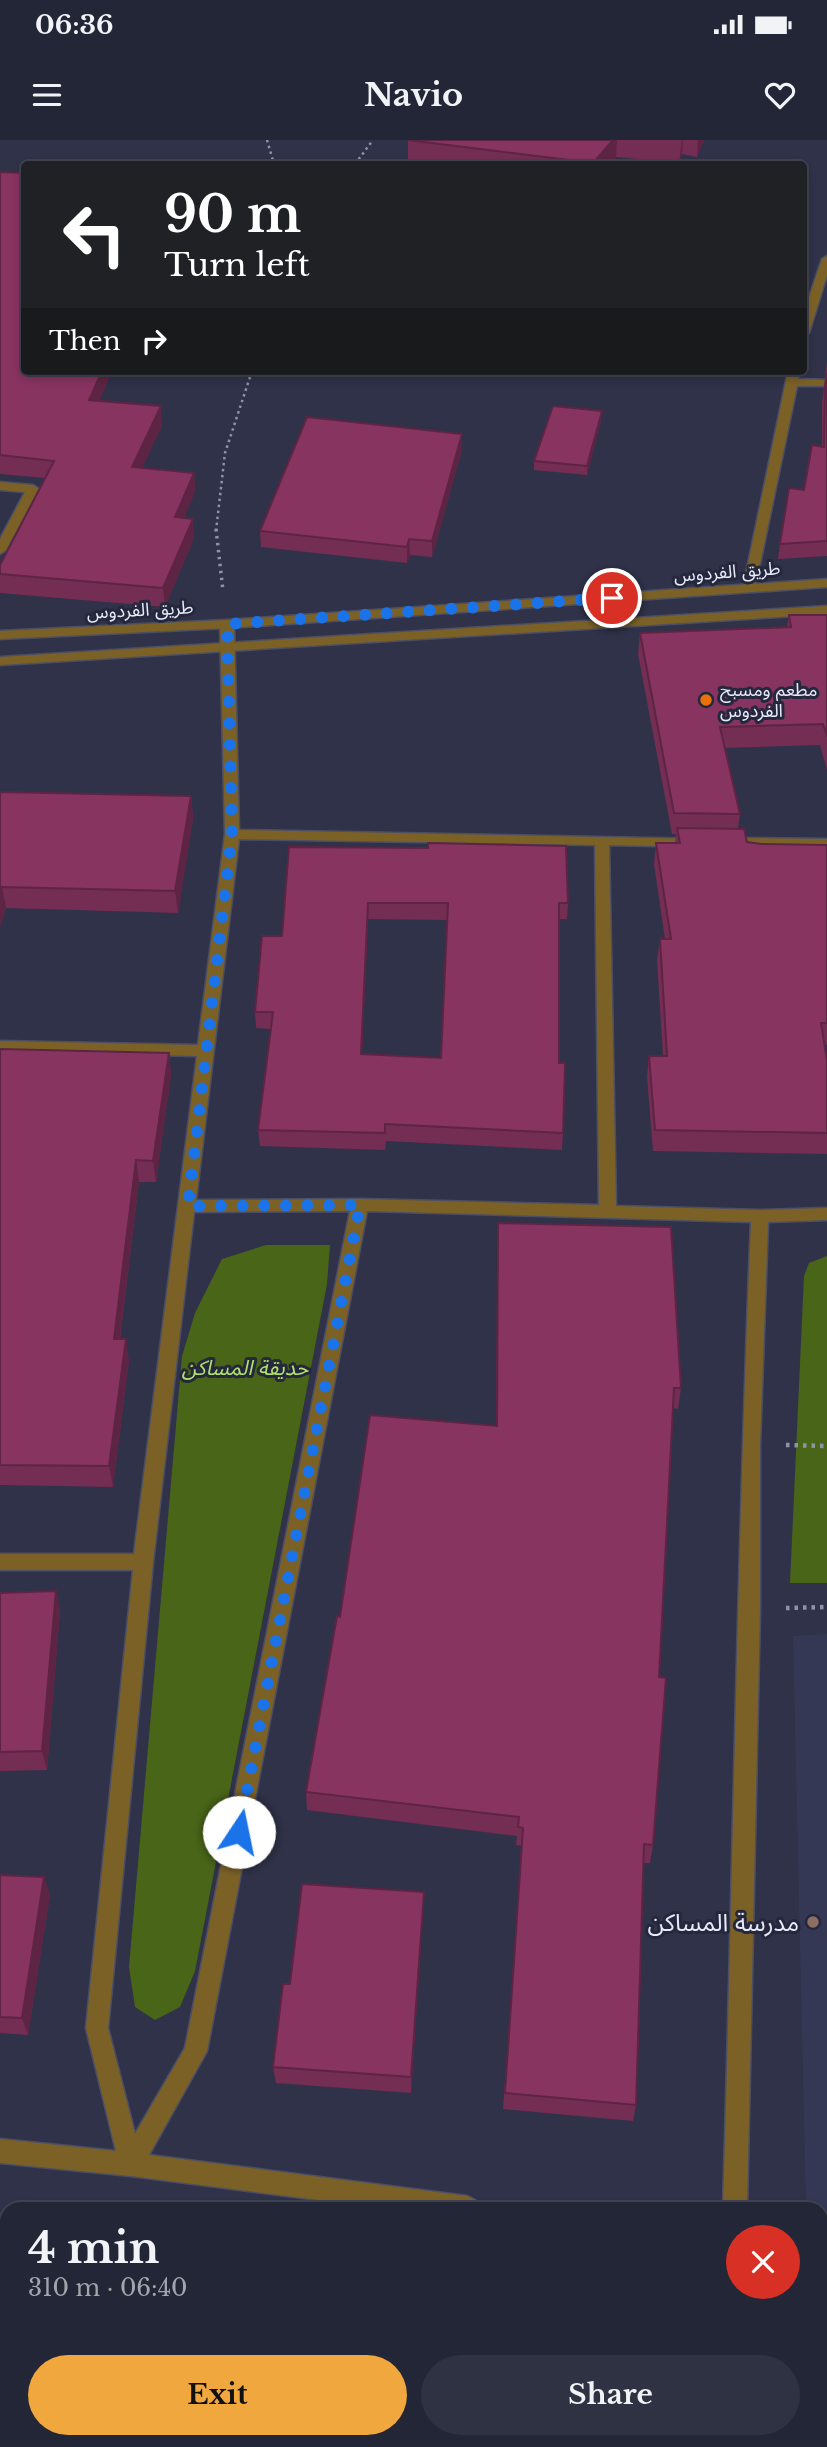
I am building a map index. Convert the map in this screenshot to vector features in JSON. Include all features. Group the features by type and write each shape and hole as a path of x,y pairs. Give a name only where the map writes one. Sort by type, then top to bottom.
{"street":[{"path":"807,321 827,259"},
{"path":"749,589 793,377 827,383"},
{"path":"0,486 33,489 0,550"},
{"name":"طريق الفردوس","path":"0,635 227,624 827,583"},
{"path":"0,661 827,610"},
{"path":"131,2164 97,2028 143,1562 232,834 227,624"},
{"path":"232,834 827,844"},
{"path":"602,840 608,1212"},
{"path":"0,1046 206,1051"},
{"path":"188,1206 360,1205 760,1216 827,1214"},
{"path":"131,2164 196,2051 360,1205"},
{"path":"735,2202 750,1608 751,1445 760,1216"},
{"path":"0,1562 143,1562"},
{"path":"0,2151 131,2164 421,2202"}],"path":[{"path":"267,140 273,161"},
{"path":"357,161 373,140"},
{"path":"227,624 215,521 225,453 251,375"}],"shaded area":[{"name":"مدرسة المساكن","path":"827,1634 827,2202 806,2202 793,1636"}],"green space":[{"name":"حديقة المساكن","path":"266,1245 330,1245 327,1284 195,1971 180,2007 155,2020 135,2007 129,1967 182,1356 195,1313 222,1259"},
{"path":"827,1256 827,1583 790,1583 804,1276 809,1263"}],"building":[{"path":"408,140 613,140 595,161"},
{"path":"0,172 21,173 21,375 100,375 89,400 161,406 132,467 194,473 175,517 193,519 163,588 0,574 0,565 54,461 0,455"},
{"path":"827,373 827,541 780,544 789,488 804,490 812,445 824,447"},
{"path":"553,406 602,411 587,466 534,461"},
{"path":"307,417 462,434 432,541 409,539 407,547 260,531"},
{"path":"789,615 827,615 827,736 823,724 720,727 740,814 674,813 640,633 791,627"},
{"path":"0,792 191,796 175,891 2,887 0,892"},
{"path":"677,828 744,829 747,842 827,845 827,1023 821,1023 827,1060 827,1133 655,1130 649,1056 667,1056 660,939 671,939 656,843 680,843"},
{"path":"428,843 566,846 568,903 559,903 559,1063 565,1063 563,1133 385,1124 385,1133 258,1130 273,1012 255,1012 262,936 282,936 289,847 428,848","holes":["368,903 448,903 441,1058 361,1054"]},
{"path":"0,1049 169,1053 153,1161 136,1160 114,1339 126,1339 109,1466 0,1465"},
{"path":"498,1223 671,1227 681,1388 674,1388 659,1677 666,1678 653,1845 644,1844 636,2105 505,2093 523,1828 518,1827 519,1817 306,1792 337,1616 340,1617 370,1415 497,1426"},
{"path":"56,1591 42,1751 0,1752 0,1593"},
{"path":"0,1875 44,1877 22,2018 0,2017"},
{"path":"302,1884 424,1892 411,2077 273,2067 283,1984 290,1984"}],"place":[{"name":"مطعم ومسبح الفردوس","path":"706,700"},
{"name":"مدرسة المساكن","path":"813,1922"}],"route":[{"path":"239,1832 360,1205 188,1206 232,834 227,624 612,598"}]}
